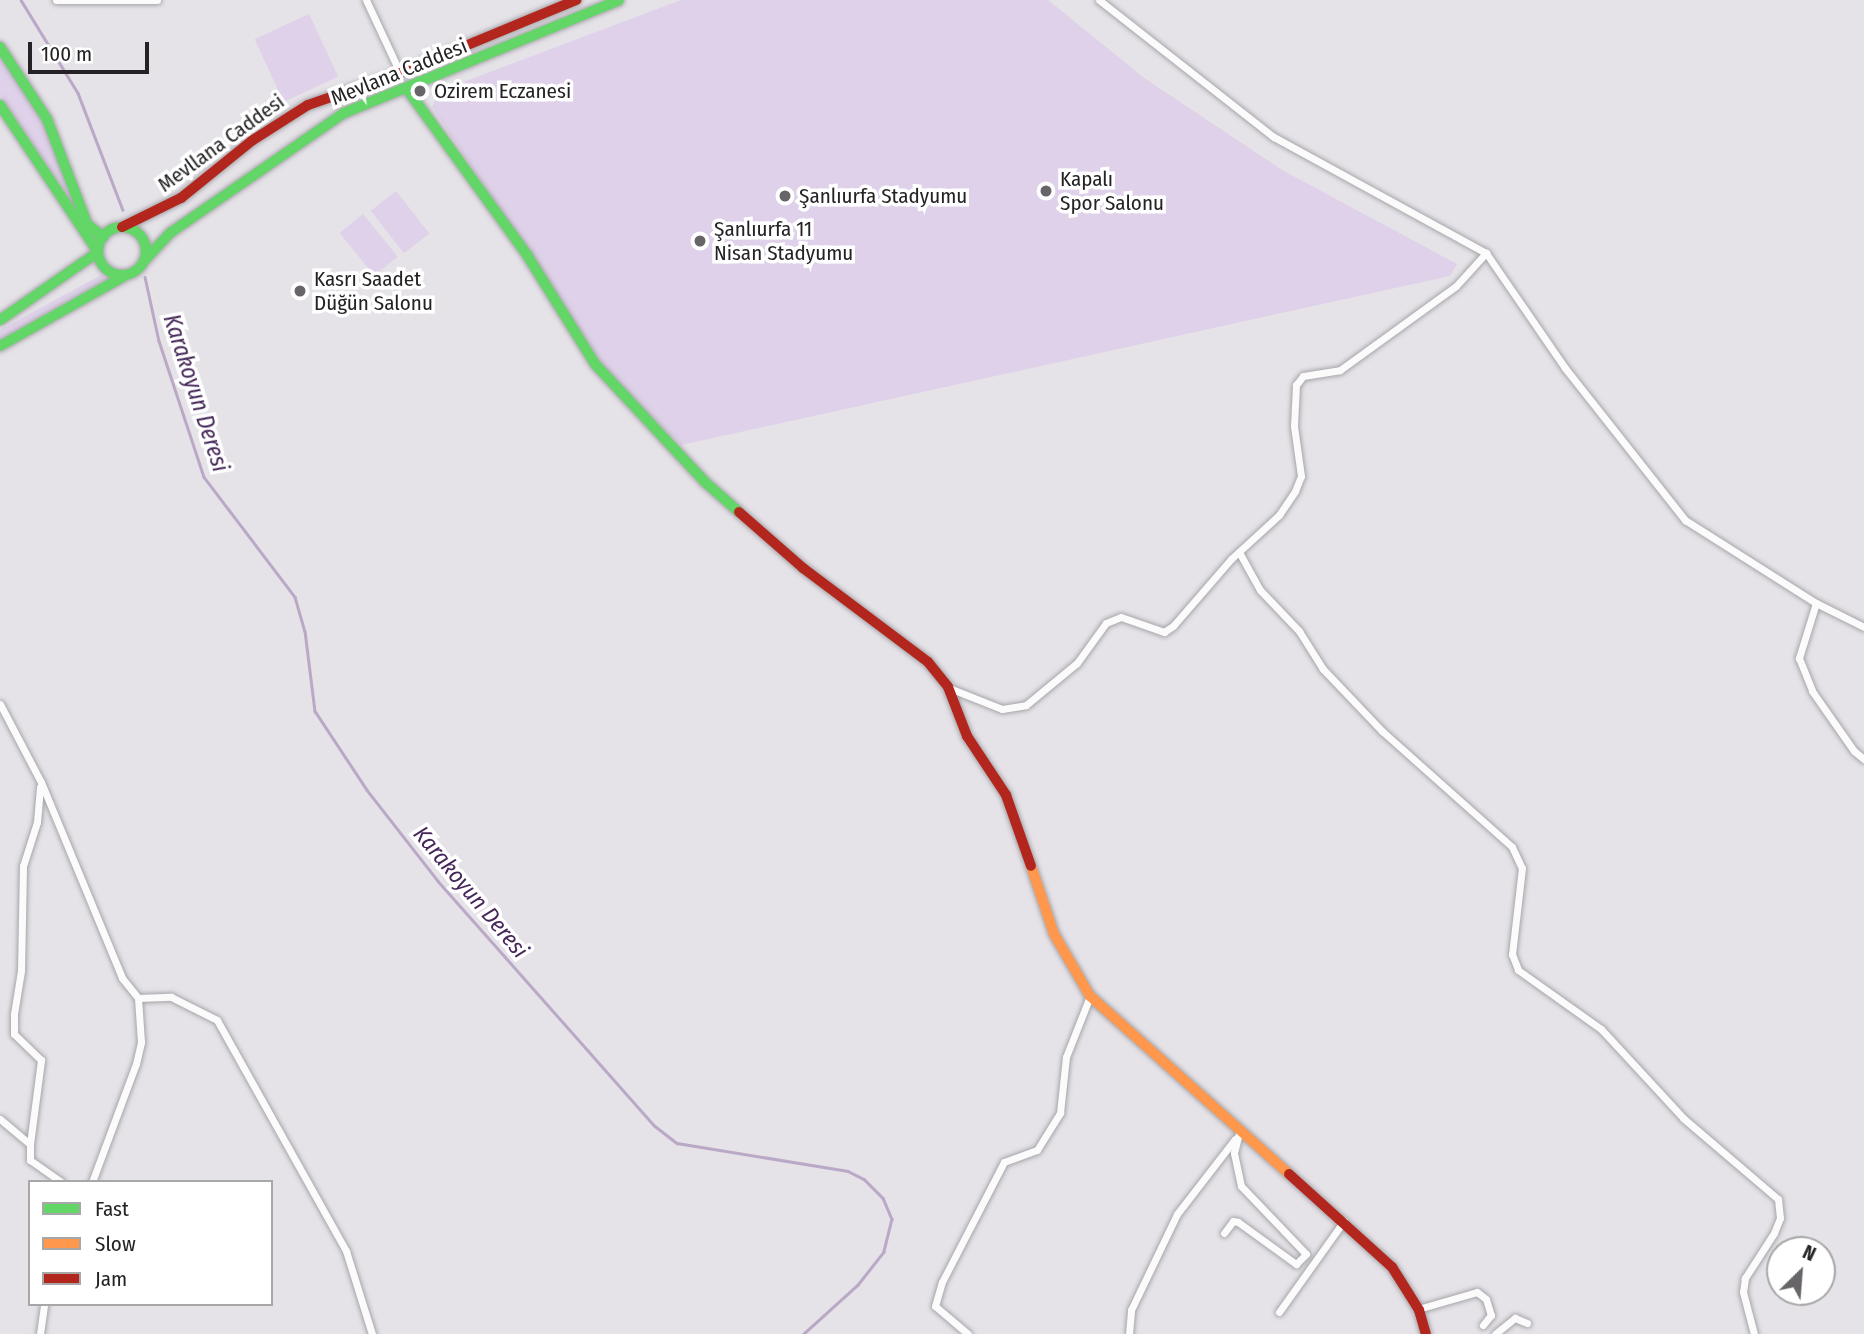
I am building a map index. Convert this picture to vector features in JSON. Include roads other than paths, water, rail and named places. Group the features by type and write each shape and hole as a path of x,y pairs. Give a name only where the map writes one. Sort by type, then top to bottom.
{"main road":[{"name":"Mevllana Caddesi","path":"122,227 181,198 253,140 309,105 400,74 576,0"},
{"name":"Mevlana Caddesi","path":"145,261 164,237 296,142 344,113 619,0"},
{"path":"0,47 47,119 88,224 103,237"},
{"path":"407,89 527,255 595,364 705,482 803,568 928,662 948,687 967,736 1006,796 1054,934 1090,996 1344,1220 1392,1267 1418,1309 1426,1334"},
{"path":"0,105 84,237 98,252 104,267 127,275"},
{"path":"0,320 98,252 103,237 122,227 143,238 145,261 127,275 0,346"}],"street":[{"path":"55,0 157,0"},
{"path":"366,0 400,74"},
{"path":"1099,0 1273,138 1486,253 1565,368 1685,520 1816,604 1864,627"},
{"path":"948,687 1002,709 1026,705 1077,663 1106,623 1121,617 1164,632 1173,626 1239,552 1279,515 1301,476 1294,426 1296,384 1303,376 1340,370 1456,286 1486,253"},
{"path":"1239,552 1260,590 1299,631 1323,669 1382,731 1512,847 1522,868 1512,954 1518,970 1601,1029 1683,1118 1778,1199 1780,1219 1745,1278 1743,1292 1755,1334"},
{"path":"1816,604 1799,658 1812,691 1854,751 1864,759"},
{"path":"0,704 41,782 122,978 138,998 141,1042 136,1065 93,1180"},
{"path":"41,782 37,822 23,866 21,971 13,1034 41,1060 30,1160 58,1180"},
{"path":"968,1334 935,1306 942,1282 1004,1162 1037,1150 1060,1113 1066,1056 1090,996"},
{"path":"138,998 171,998 216,1020 346,1251 372,1334"},
{"path":"0,1119 30,1144"},
{"path":"1224,1233 1233,1221 1238,1222 1296,1264 1306,1254 1241,1186 1234,1153 1240,1127"},
{"path":"1129,1334 1130,1310 1177,1214 1236,1138"},
{"path":"1279,1312 1344,1220"},
{"path":"1418,1309 1477,1292 1486,1299 1491,1315 1483,1325"},
{"path":"40,1334 44,1306"},
{"path":"1495,1334 1515,1318 1527,1323"}],"waterway":[{"name":"Karakoyun Deresi","path":"21,0 78,93 123,210"},
{"name":"Karakoyun Deresi","path":"145,277 159,341 204,477 295,597 305,631 315,711 367,790 438,881 655,1126 677,1143 848,1171 864,1179 883,1198 892,1219 884,1252 858,1285 804,1334"}],"place":[{"name":"Ozirem Eczanesi","path":"420,91"},
{"name":"Kapalı Spor Salonu","path":"1046,191"},
{"name":"Şanlıurfa Stadyumu","path":"785,196"},
{"name":"Şanlıurfa 11 Nisan Stadyumu","path":"700,241"},
{"name":"Kasrı Saadet Düğün Salonu","path":"300,291"}]}
